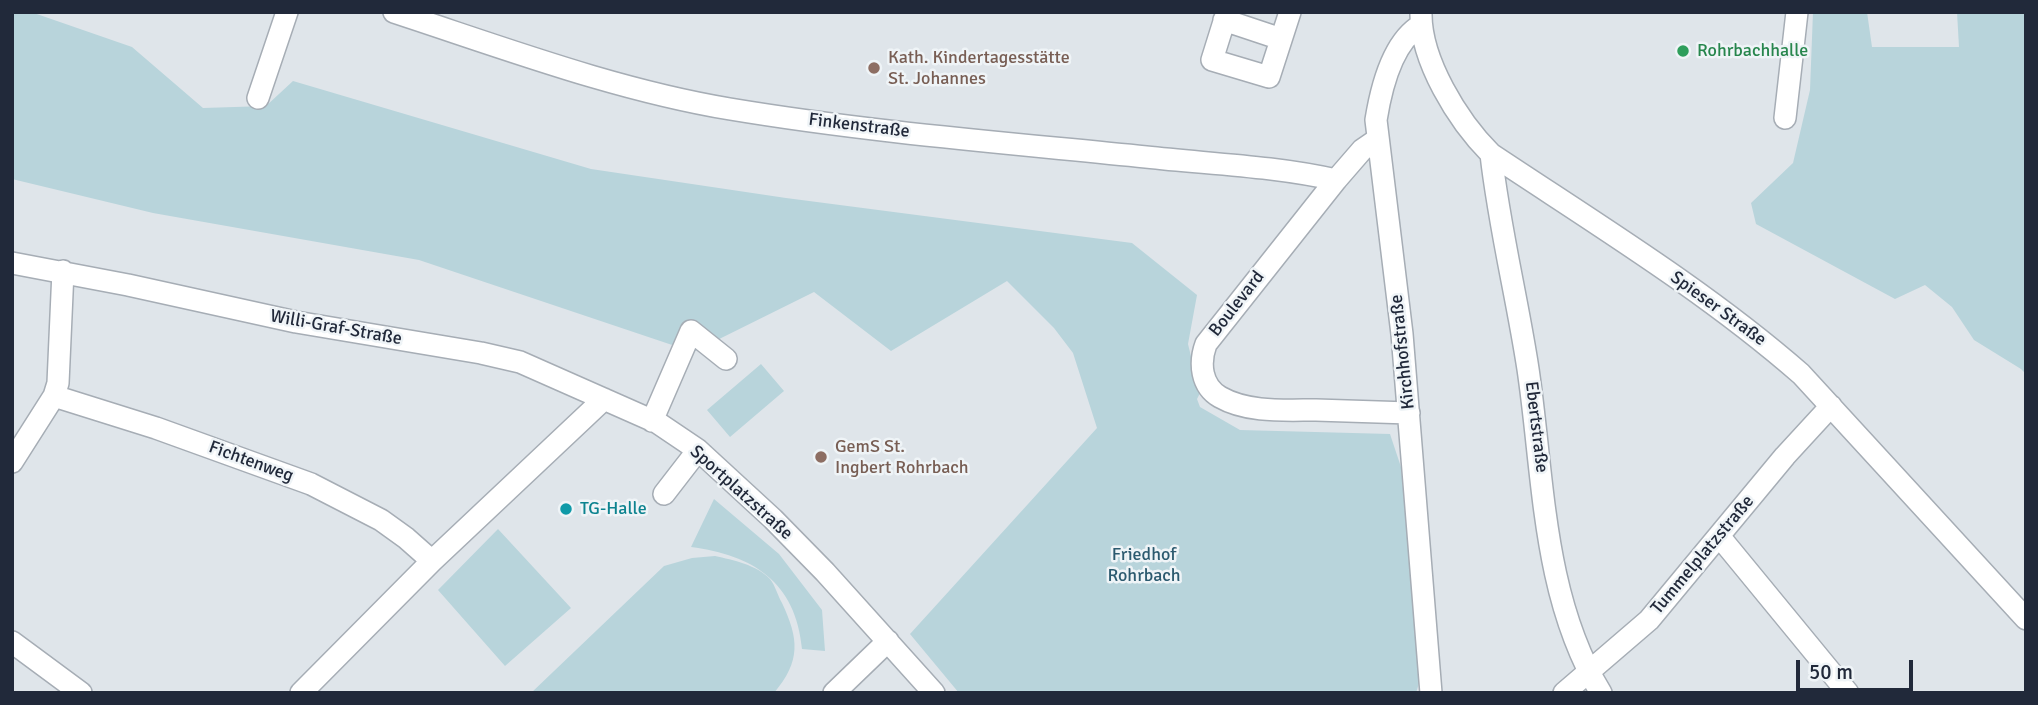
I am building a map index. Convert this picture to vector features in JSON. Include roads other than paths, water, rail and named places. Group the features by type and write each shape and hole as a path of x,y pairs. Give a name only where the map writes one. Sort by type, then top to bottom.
{"street":[{"path":"258,98 287,12"},
{"name":"Finkenstraße","path":"394,12 592,75 729,109 940,136 1248,168 1336,180"},
{"path":"1281,39 1226,16 1212,60 1269,77 1290,12"},
{"path":"1785,118 1797,12"},
{"name":"Kirchhofstraße","path":"1421,18 1403,41 1395,58 1379,103 1376,120 1409,413 1431,693"},
{"name":"Spieser Straße","path":"1421,18 1423,41 1446,92 1466,126 1492,154 1721,309 1792,366 2026,619"},
{"name":"Boulevard","path":"1378,139 1362,150 1336,180 1206,344 1201,357 1202,369 1207,384 1219,396 1259,409 1409,413"},
{"name":"Ebertstraße","path":"1492,154 1499,215 1528,367 1555,570 1573,635 1601,693"},
{"name":"Willi-Graf-Straße","path":"12,263 63,271 296,322 481,353 520,362 604,399"},
{"path":"12,463 54,396 58,383 63,271"},
{"path":"652,421 691,331 726,359"},
{"name":"Fichtenweg","path":"54,396 311,484 381,520 432,561"},
{"path":"301,693 432,561 604,399"},
{"name":"Sportplatzstraße","path":"604,399 652,421 698,450 773,519 934,693"},
{"name":"Tummelplatzstraße","path":"1564,693 1649,620 1831,406"},
{"path":"664,494 698,450"},
{"path":"1719,536 1848,693"},
{"path":"834,693 888,641"},
{"path":"12,642 81,693"}],"place":[{"name":"Rohrbachhalle","path":"1683,51"},
{"name":"Kath. Kindertagesstätte St. Johannes","path":"874,68"},
{"name":"GemS St. Ingbert Rohrbach","path":"821,457"},
{"name":"TG-Halle","path":"566,509"}],"park label":[{"name":"Friedhof Rohrbach","path":"1144,565"}]}
